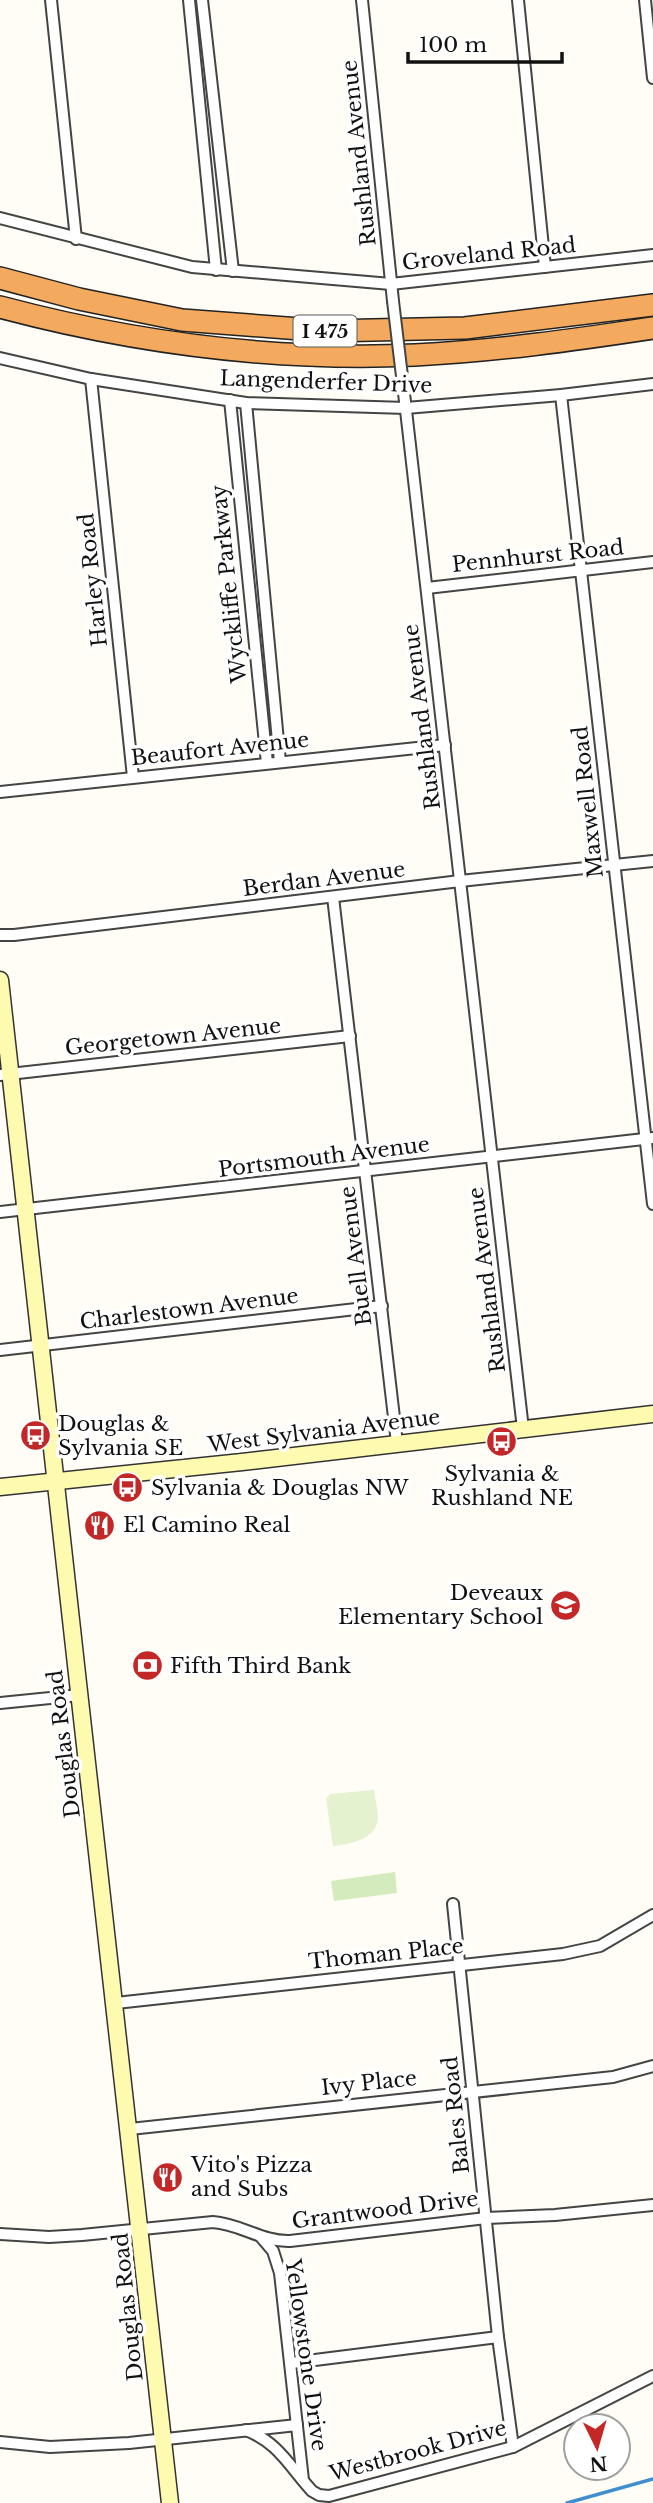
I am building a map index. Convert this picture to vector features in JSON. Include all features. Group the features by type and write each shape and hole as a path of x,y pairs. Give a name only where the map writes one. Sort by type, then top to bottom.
{"highway":[{"name":"I 475","path":"0,278 79,299 182,320 327,331 464,328 653,305"},
{"name":"I 475","path":"0,307 62,323 139,338 277,353 413,355 512,348 653,328"},
{"path":"595,337 653,334"}],"street":[{"path":"51,0 76,239"},
{"path":"189,0 216,270"},
{"path":"202,0 233,271"},
{"name":"Rushland Avenue","path":"362,0 391,284 523,1429"},
{"path":"518,0 545,267"},
{"path":"645,0 653,78"},
{"name":"Groveland Road","path":"0,218 192,267 391,284 653,256"},
{"name":"Langenderfer Drive","path":"0,358 91,379 246,403 406,408 653,384"},
{"name":"Harley Road","path":"91,379 133,777"},
{"name":"Maxwell Road","path":"561,395 614,865 649,1139 653,1204"},
{"name":"Wyckliffe Parkway","path":"230,400 267,763"},
{"name":"Wyckliffe Parkway","path":"246,403 280,762"},
{"name":"Pennhurst Road","path":"427,588 653,562"},
{"name":"Beaufort Avenue","path":"0,792 445,745"},
{"name":"Berdan Avenue","path":"0,935 653,861"},
{"name":"Buell Avenue","path":"333,897 397,1443"},
{"name":"Douglas Road","path":"0,980 5,1075 116,2003 170,2503"},
{"name":"Georgetown Avenue","path":"5,1075 350,1036"},
{"name":"Portsmouth Avenue","path":"0,1212 649,1139"},
{"name":"Charlestown Avenue","path":"0,1350 382,1306"},
{"name":"West Sylvania Avenue","path":"0,1487 653,1414"},
{"path":"0,1703 80,1695"},
{"name":"Bales Road","path":"453,1904 498,2337 513,2447"},
{"name":"Thoman Place","path":"116,2003 563,1954 600,1946 653,1915"},
{"name":"Ivy Place","path":"130,2129 613,2077 653,2066"},
{"name":"Grantwood Drive","path":"0,2234 49,2237 221,2223 240,2227 273,2241 290,2241 486,2218 653,2206"},
{"name":"Yellowstone Drive","path":"261,2237 273,2251 278,2267 303,2482"},
{"path":"291,2363 498,2337"},
{"name":"Westbrook Drive","path":"246,2430 267,2439 312,2491 329,2496 513,2447 653,2376"},
{"path":"0,2442 50,2447 129,2443 297,2425"}],"green space":[{"path":"374,1790 378,1818 373,1831 361,1840 333,1846 326,1799 330,1794"},
{"path":"395,1872 397,1893 334,1901 331,1881"}],"waterway":[{"path":"567,2503 653,2479"}],"place":[{"name":"Douglas & Sylvania SE","path":"35,1436"},
{"name":"Sylvania & Rushland NE","path":"502,1442"},
{"name":"Sylvania & Douglas NW","path":"128,1488"},
{"name":"El Camino Real","path":"100,1525"},
{"name":"Deveaux Elementary School","path":"566,1605"},
{"name":"Fifth Third Bank","path":"147,1666"},
{"name":"Vito's Pizza and Subs","path":"168,2177"}]}
